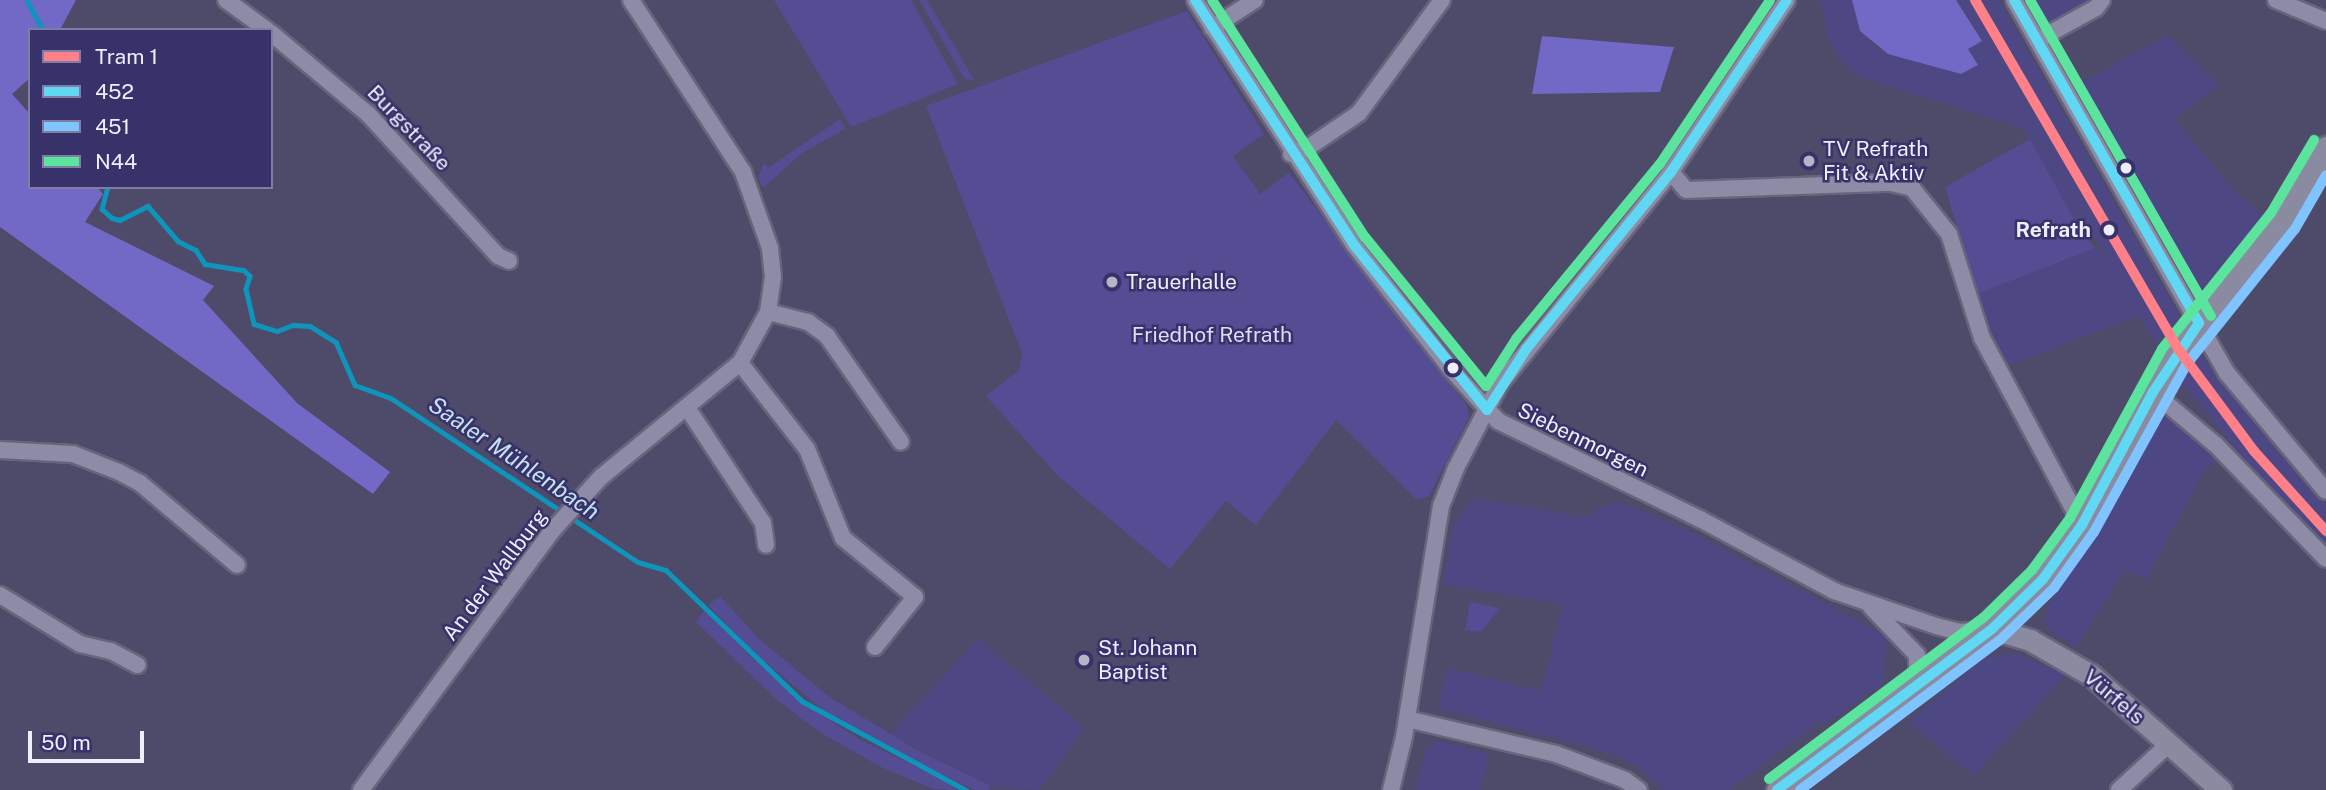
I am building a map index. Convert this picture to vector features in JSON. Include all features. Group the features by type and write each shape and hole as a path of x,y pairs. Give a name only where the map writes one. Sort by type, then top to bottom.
{"main road":[{"path":"1777,790 1992,629 2043,579 2082,525 2153,392 2199,323 2283,221 2326,147"},
{"name":"Vürfels","path":"1992,629 2061,656 2091,675 2221,790"}],"street":[{"path":"226,0 264,28"},
{"name":"An der Wallburg","path":"361,790 556,527 601,477 688,410 740,363 768,312 773,278 771,248 743,172 631,0"},
{"path":"1195,0 1291,154 1354,245 1487,410 1527,348 1671,172 1787,0"},
{"path":"1212,27 1255,0"},
{"path":"1291,154 1359,113 1442,0"},
{"path":"2014,0 2244,397 2326,491"},
{"path":"2038,40 2096,8 2102,0"},
{"path":"2276,0 2326,21"},
{"name":"Burgstraße","path":"273,35 368,114 498,256 509,261"},
{"path":"1671,172 1686,190 1891,183 1912,188 1949,234 1982,338 2082,525"},
{"path":"768,312 808,322 827,336 901,442"},
{"path":"740,363 807,449 843,538 915,597 875,647"},
{"path":"2153,392 2216,445 2326,559"},
{"path":"688,410 763,523 766,545"},
{"name":"Siebenmorgen","path":"1391,790 1407,719 1441,506 1456,468 1487,410 1514,432 1867,603 1960,632 1992,629"},
{"path":"0,450 73,454 119,472 140,483 237,565"},
{"path":"0,594 80,644 111,652 137,665"},
{"name":"Siebenmorgen","path":"1867,603 1917,655 1917,685"},
{"path":"1407,719 1556,754 1625,780 1639,790"},
{"path":"2119,790 2169,744"}],"shaded area":[{"path":"0,0 76,0 61,28 28,28 28,80 12,94 28,112 28,189 99,189 103,194 85,222 214,286 203,300 297,403 390,472 373,494 0,227"},
{"path":"1821,0 1852,0 1860,31 1881,51 1961,74 1968,49 1982,40 1956,0 1999,0 2181,318 2156,343 2139,316 2006,366 1987,329 1977,294 2095,248 2109,262 2086,223 2078,227 2024,128 1858,76 1838,57 1828,37"},
{"path":"1852,0 1956,0 1982,41 1968,49 1978,65 1961,74 1888,54 1860,31"},
{"path":"2028,0 2092,0 2045,29"},
{"path":"2168,35 2219,85 2174,119 2235,192 2267,218 2222,274 2200,291 2189,286 2076,86"},
{"path":"1542,36 1674,47 1660,92 1532,94"},
{"path":"2199,352 2301,479 2326,504 2326,547 2251,468 2179,379"},
{"path":"2161,417 2171,419 2218,462 2205,469 2146,580 2125,569 2076,647 2052,632 2045,620 2047,608"},
{"path":"1475,498 1591,518 1594,511 1619,502 1693,533 1887,637 1883,683 1826,723 1820,722 1728,790 1664,790 1637,766 1612,753 1438,708 1447,668 1541,691 1563,604 1443,584 1452,527"},
{"path":"978,639 1085,728 1039,790 991,786 889,735"},
{"path":"2017,654 2065,675 1974,775 1909,722 1980,661 1997,655"},
{"path":"1439,741 1489,754 1480,790 1415,790 1426,749"}],"green space":[{"path":"774,0 911,0 958,84 851,127"},
{"path":"919,0 927,0 975,81 964,78"},
{"name":"Friedhof Refrath","path":"1187,11 1264,134 1233,156 1260,194 1289,173 1467,406 1469,417 1429,496 1417,500 1336,420 1256,525 1226,501 1170,569 1058,476 986,396 1019,370 1022,353 926,106"},
{"path":"840,119 845,129 802,153 763,188 758,177 764,163 768,168"},
{"path":"2030,139 2078,227 2095,248 1977,294 1945,187"},
{"path":"720,596 760,640 831,698 915,749 991,786 989,790 975,790 906,758 823,710 752,651 708,605"},
{"path":"1470,602 1500,608 1481,632 1465,630"},
{"path":"705,609 749,655 820,714 859,739 964,790 933,789 881,767 821,733 777,700 696,622"}],"waterway":[{"name":"Saaler Mühlenbach","path":"27,0 42,28"},
{"name":"Saaler Mühlenbach","path":"107,189 102,209 112,218 120,220 148,206 178,241 196,250 205,264 244,270 250,276 246,289 254,324 277,331 293,325 310,326 336,342 355,385 391,398 638,562 666,570 802,701 966,790"}],"tram line":[{"name":"1","path":"1975,0 2179,350 2254,451 2326,531"}],"transit line":[{"name":"452","path":"1195,0 1354,245 1487,410"},
{"name":"N44","path":"1212,0 1365,237 1486,386 1516,339 1660,164 1770,0"},
{"name":"452","path":"1487,410 1527,348 1671,172 1787,0"},
{"name":"452","path":"2014,0 2199,323"},
{"name":"N44","path":"2030,0 2211,316"},
{"name":"N44","path":"1769,779 1983,618 2032,570 2070,518 2162,349 2271,213 2314,140"},
{"name":"451","path":"1800,790 2000,640 2054,588 2094,532 2186,365 2295,229 2326,175"},
{"name":"452","path":"1777,790 1992,629 2043,579 2082,525 2153,392 2199,323"}],"place":[{"name":"TV Refrath Fit & Aktiv","path":"1809,161"},
{"name":"Refrath","path":"2109,230"},
{"name":"Trauerhalle","path":"1112,282"},
{"name":"St. Johann Baptist","path":"1084,660"}]}
